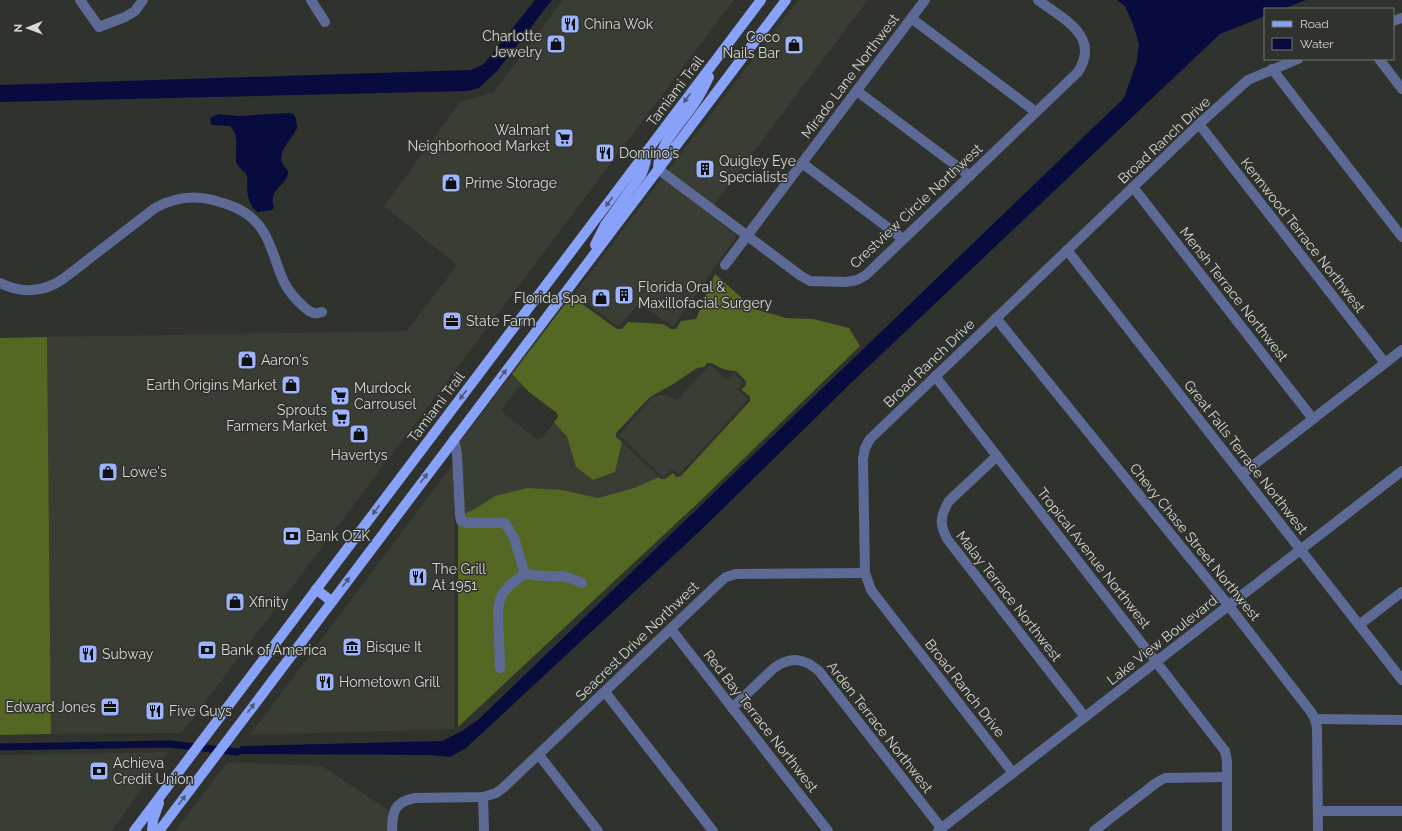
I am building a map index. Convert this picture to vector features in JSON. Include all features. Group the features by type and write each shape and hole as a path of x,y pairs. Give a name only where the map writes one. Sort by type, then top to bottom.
{"main road":[{"name":"Tamiami Trail","path":"138,829 206,735 761,0"},
{"path":"159,831 786,0"},
{"path":"658,169 658,161 662,148 693,106 729,42"},
{"path":"583,268 605,225 641,175 647,158 646,152"},
{"path":"316,589 331,602"},
{"path":"152,831 153,820 162,794"}],"street":[{"path":"80,0 100,28 135,11 143,0"},
{"path":"311,0 325,22"},
{"name":"Mirado Lane Northwest","path":"725,264 925,0"},
{"name":"Crestview Circle Northwest","path":"658,169 801,276 810,281 846,282 856,280 866,275 1078,72 1084,63 1086,53 1085,42 1080,33 1038,0"},
{"path":"911,18 1036,112"},
{"name":"Broad Ranch Drive","path":"1013,773 871,590 865,573 864,448 870,439 935,376 1199,124 1248,80 1296,60"},
{"path":"1380,60 1402,89"},
{"path":"1272,70 1402,237"},
{"path":"857,91 970,176"},
{"name":"Kennwood Terrace Northwest","path":"1199,124 1385,363"},
{"path":"802,163 903,239"},
{"name":"Mensh Terrace Northwest","path":"1133,187 1313,419"},
{"path":"0,283 12,288 31,290 53,286 155,208 168,201 202,197 234,206 255,221 269,242 281,276 289,292 311,313 316,314 322,312"},
{"name":"Great Falls Terrace Northwest","path":"1067,250 1402,680"},
{"name":"Chevy Chase Street Northwest","path":"996,318 1229,606 1315,719"},
{"path":"1242,474 1402,350"},
{"name":"Tropical Avenue Northwest","path":"935,376 1157,661 1225,751 1227,762 1228,831"},
{"path":"454,439 457,454 461,520 467,522 505,523 514,538 525,574"},
{"name":"Malay Terrace Northwest","path":"997,456 949,501 943,510 941,520 942,531 1085,717"},
{"name":"Lake View Boulevard","path":"940,830 1402,471"},
{"name":"Seacrest Drive Northwest","path":"392,831 392,818 394,810 406,799 483,797 496,793 503,788 726,577 736,574 865,573"},
{"path":"500,668 498,611 502,594 509,586 525,574 544,576 562,575 582,583"},
{"path":"1359,625 1402,592"},
{"name":"Red Bay Terrace Northwest","path":"671,629 828,831"},
{"name":"Arden Terrace Northwest","path":"732,708 781,663 791,660 802,660 811,664 819,671 940,830"},
{"path":"605,692 713,831"},
{"path":"1318,831 1317,728 1315,719 1402,720"},
{"path":"539,755 598,831"},
{"path":"1094,831 1156,783 1165,778 1227,777"},
{"path":"483,797 484,831"},
{"path":"1318,811 1402,811"}],"shaded area":[{"path":"563,0 734,0 182,733 51,734 47,337 407,331 457,265 384,206 461,101 493,93"},
{"path":"798,0 868,0 708,213 737,236 673,327 639,303 619,327 574,294"},
{"path":"710,365 727,380 734,373 743,383 737,389 748,399 679,475 673,469 663,477 619,435 652,398 666,395 677,400"},
{"path":"512,374 529,392 523,387 518,388 502,409 503,413 537,439 542,438 554,422 567,437 576,467 593,480 615,472 622,442 659,477 634,488 598,498 562,490 495,496 476,509 463,514 459,443"},
{"path":"455,461 454,729 250,735"},
{"path":"168,752 112,831 0,831 0,755"},
{"path":"227,762 322,766 388,810 388,831 175,831"}],"green space":[{"path":"715,274 754,309 786,318 813,319 849,328 860,346 699,502 458,727 458,522 503,527 511,539 521,573 507,583 495,629 496,671 503,671 502,611 505,595 526,578 562,579 584,587 588,582 574,574 528,571 512,526 465,518 463,514 475,509 495,496 527,488 562,490 598,498 634,488 659,477 661,479 665,479 673,473 676,477 681,476 750,401 750,397 742,390 746,385 746,381 736,371 723,369 712,363 707,363 704,367 697,368 675,383 650,397 616,433 616,437 622,442 615,472 593,480 576,467 567,437 554,422 558,417 557,413 529,392 512,374 571,296 617,329 622,329 628,322 663,324 671,329 676,329 681,321 696,319"},
{"path":"47,337 51,734 0,735 0,338"}],"water":[{"path":"535,0 552,0 497,71 479,88 468,91 0,102 0,85 471,70 484,64"},
{"path":"1117,0 1306,0 1286,8 1264,8 1264,16 1220,34 850,384 702,529 466,748 450,757 430,755 235,754 241,746 442,741 462,731 479,719 1124,98 1137,61 1139,44 1133,24 1125,6"},
{"path":"219,114 239,116 293,114 296,118 297,128 285,146 281,156 284,167 288,171 287,176 273,195 274,207 272,210 258,212 253,208 249,199 247,176 236,161 236,138 233,130 230,126 211,124 210,118"}],"waterway":[{"path":"0,747 170,744 237,752"}],"place":[{"name":"China Wok","path":"570,24"},
{"name":"Charlotte Jewelry","path":"556,44"},
{"name":"Coco Nails Bar","path":"794,45"},
{"name":"Walmart Neighborhood Market","path":"564,138"},
{"name":"Domino's","path":"605,153"},
{"name":"Quigley Eye Specialists","path":"705,169"},
{"name":"Prime Storage","path":"451,183"},
{"name":"Florida Oral & Maxillofacial Surgery","path":"624,295"},
{"name":"Florida Spa","path":"601,298"},
{"name":"State Farm","path":"452,321"},
{"name":"Aaron's","path":"247,360"},
{"name":"Earth Origins Market","path":"291,385"},
{"name":"Murdock Carrousel","path":"340,396"},
{"name":"Sprouts Farmers Market","path":"341,418"},
{"name":"Havertys","path":"359,434"},
{"name":"Lowe's","path":"108,472"},
{"name":"Bank OZK","path":"292,536"},
{"name":"The Grill At 1951","path":"418,577"},
{"name":"Xfinity","path":"235,602"},
{"name":"Bisque It","path":"352,647"},
{"name":"Bank of America","path":"207,650"},
{"name":"Subway","path":"88,654"},
{"name":"Hometown Grill","path":"325,682"},
{"name":"Edward Jones","path":"110,707"},
{"name":"Five Guys","path":"155,711"},
{"name":"Achieva Credit Union","path":"99,771"}]}
